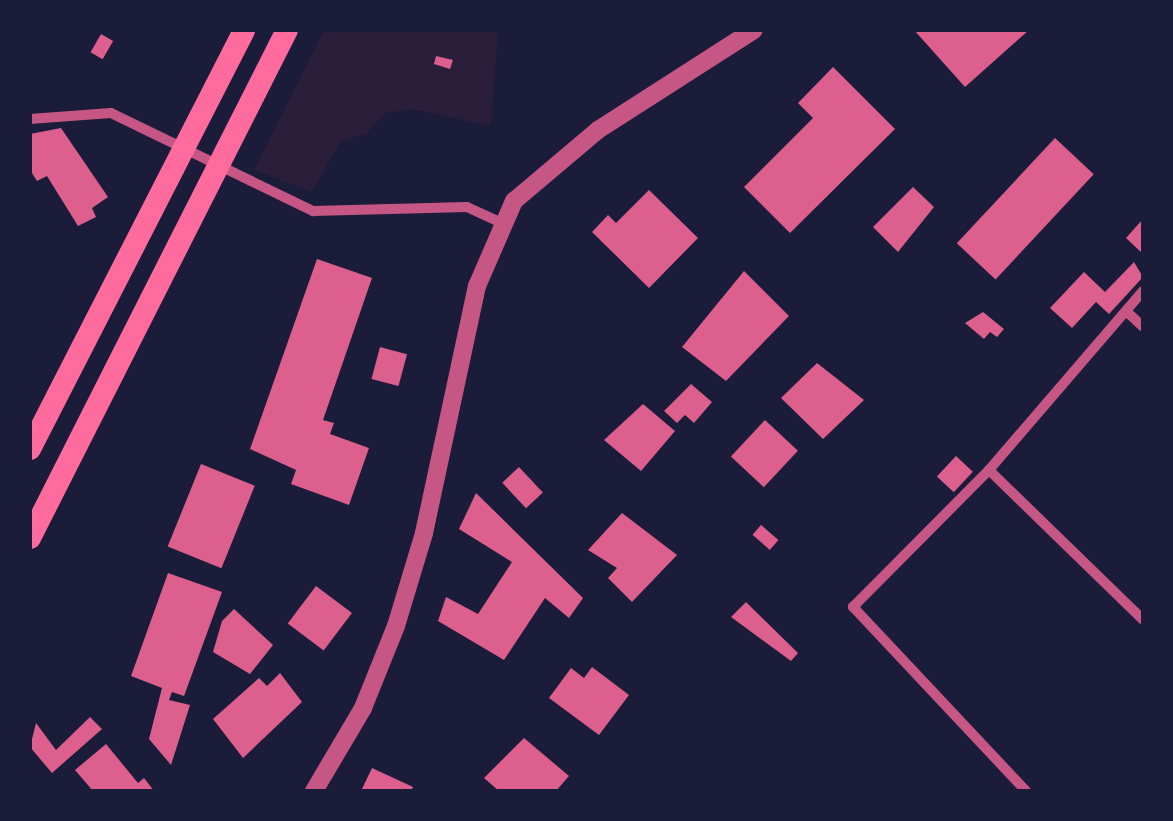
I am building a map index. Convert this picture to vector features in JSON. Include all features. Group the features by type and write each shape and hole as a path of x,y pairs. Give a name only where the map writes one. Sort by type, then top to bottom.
{"highway":[{"path":"30,449 244,30"},
{"path":"30,538 287,30"}],"street":[{"path":"314,791 363,708 396,626 424,533 477,286 514,201 553,163 754,30"},
{"path":"30,119 91,109 112,113 314,211 467,207 504,224"},
{"path":"1026,791 853,607 989,470 1143,292"},
{"path":"1126,311 1143,328"},
{"path":"989,470 1143,620"}],"shaded area":[{"path":"324,30 498,30 491,126 412,109 385,113 367,133 340,142 312,192 254,170"}],"building":[{"path":"914,30 1029,30 965,87"},
{"path":"101,34 113,41 103,59 90,52"},
{"path":"436,56 453,60 450,69 434,64"},
{"path":"833,67 895,129 790,233 744,187 813,118 798,103"},
{"path":"61,128 108,197 92,208 96,217 78,226 47,176 37,181 30,170 30,134"},
{"path":"1055,138 1094,174 996,279 957,243"},
{"path":"913,187 934,207 898,252 873,227"},
{"path":"649,190 698,238 649,288 592,232 608,215 616,223"},
{"path":"1143,219 1143,254 1126,238"},
{"path":"317,259 372,278 323,420 334,423 330,434 369,448 349,505 291,484 296,470 250,449"},
{"path":"1134,262 1143,277 1109,314 1096,302 1072,328 1050,308 1084,272 1105,292"},
{"path":"744,271 789,316 726,381 682,347"},
{"path":"983,312 1004,329 997,337 990,332 984,339 965,323"},
{"path":"380,347 407,354 399,386 371,379"},
{"path":"817,363 864,400 823,439 781,398"},
{"path":"691,384 712,402 694,423 685,415 677,423 664,411"},
{"path":"643,404 675,431 641,471 604,440"},
{"path":"765,420 798,451 764,487 731,457"},
{"path":"956,456 973,472 954,492 937,476"},
{"path":"201,464 255,486 221,568 168,547"},
{"path":"519,467 543,493 526,508 502,483"},
{"path":"476,493 583,598 569,618 545,598 504,660 438,621 446,597 478,614 512,562 459,529"},
{"path":"622,513 677,555 632,602 608,578 617,568 588,550"},
{"path":"761,525 778,540 770,550 752,535"},
{"path":"168,573 222,592 184,696 172,692 169,700 190,705 171,765 149,739 162,688 131,676"},
{"path":"316,586 352,613 324,651 288,624"},
{"path":"746,602 798,653 791,661 731,617"},
{"path":"234,609 273,645 250,674 213,652 222,621"},
{"path":"592,667 629,695 599,735 549,698 571,668 584,678"},
{"path":"280,673 302,702 243,758 213,719 259,678 267,686"},
{"path":"90,717 102,729 52,773 30,747 36,723 56,750"},
{"path":"524,738 569,776 556,791 499,791 484,778"},
{"path":"106,744 138,783 144,778 154,791 93,791 75,770"},
{"path":"372,768 413,787 411,791 361,791"}]}
